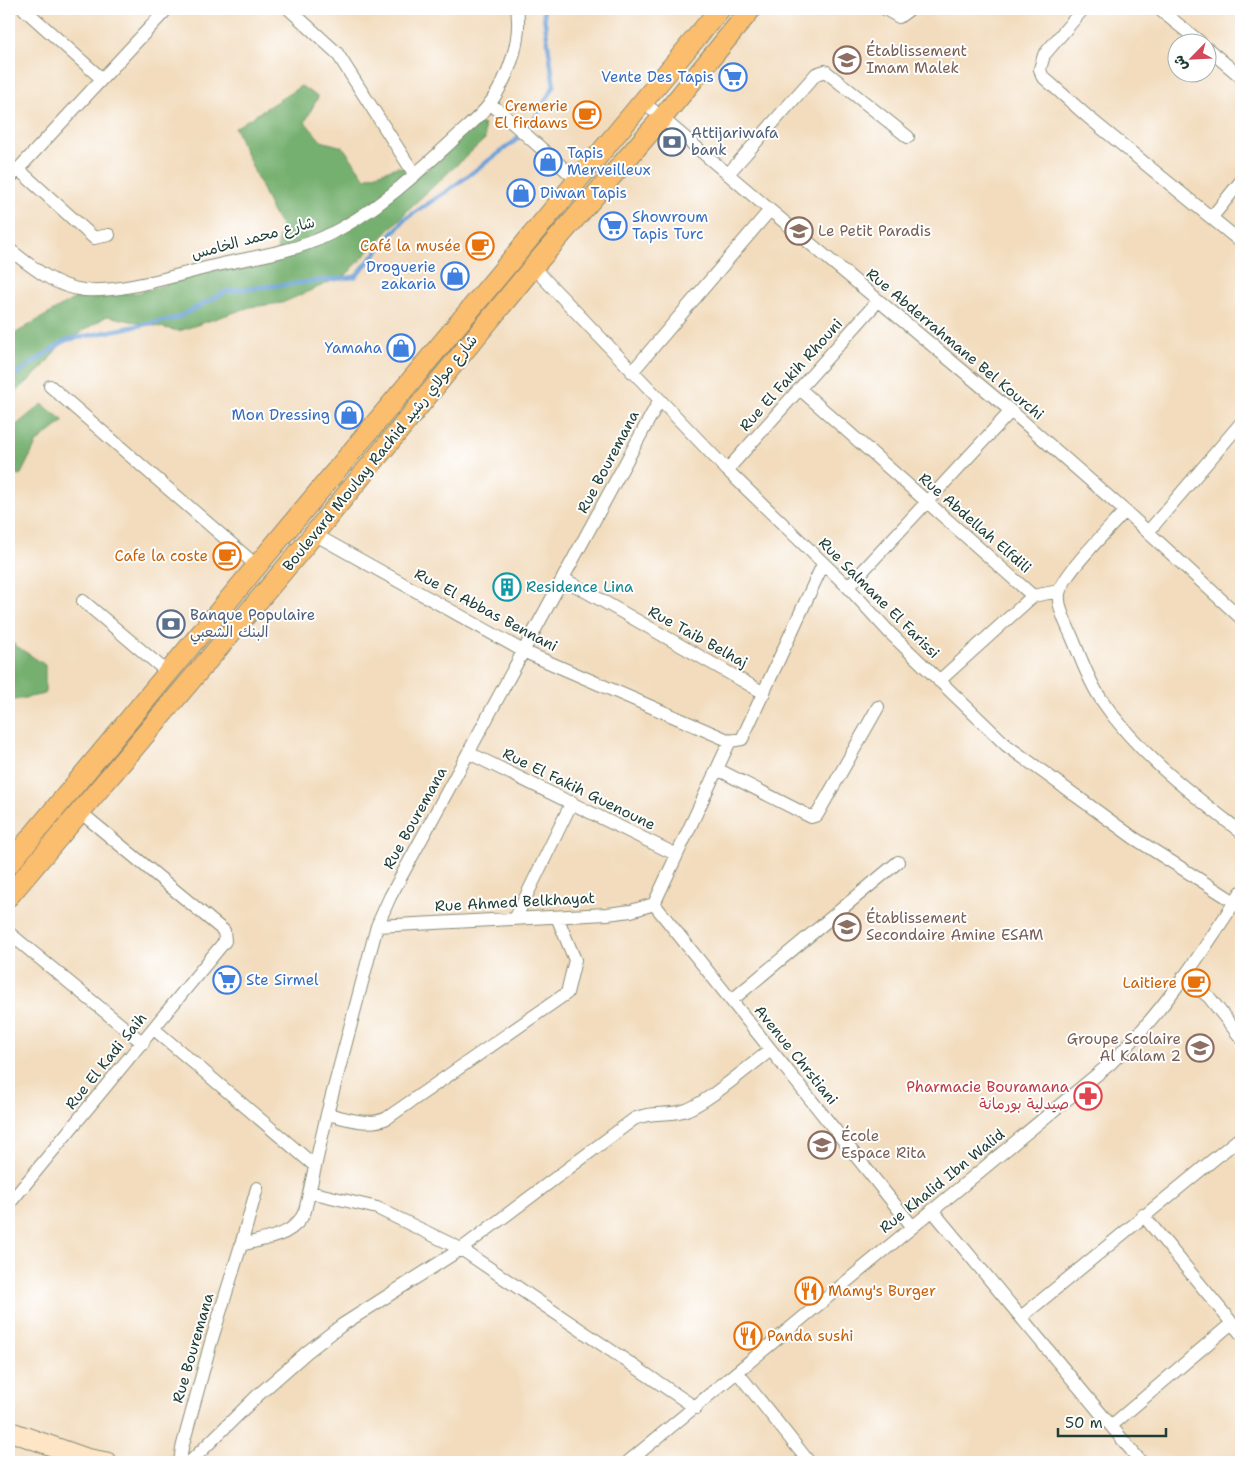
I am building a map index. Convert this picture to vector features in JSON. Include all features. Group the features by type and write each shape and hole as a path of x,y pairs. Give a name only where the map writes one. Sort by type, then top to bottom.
{"main road":[{"name":"Boulevard Moulay Rachid شارع مولاي رشيد","path":"9,864 720,9"},
{"name":"Boulevard Moulay Rachid شارع مولاي رشيد","path":"9,896 314,534 533,267 662,118 751,9"}],"street":[{"path":"24,9 102,79"},
{"path":"9,179 167,9"},
{"path":"289,9 337,53 415,175"},
{"name":"شارع محمد الخامس","path":"9,249 32,267 62,285 85,290 118,288 289,248 322,238 383,201 415,175 490,103 504,79 516,43 517,9"},
{"path":"885,9 899,17 910,9"},
{"path":"1083,9 1044,55 1040,69 1042,76 1088,117 1241,242"},
{"path":"1159,9 1188,32"},
{"path":"1218,57 1241,77"},
{"path":"728,174 816,74 821,71 825,71 908,137"},
{"name":"Rue Abderrahmane Bel Kourchi","path":"642,101 1011,411 1125,511 1241,618"},
{"path":"490,103 577,180"},
{"path":"18,169 94,238 109,235"},
{"path":"1212,217 1241,181"},
{"path":"632,372 770,210"},
{"name":"Rue Salmane El Farissi","path":"533,267 727,470 848,587 890,633 1006,745 1134,838 1239,900"},
{"name":"Rue El Fakih Rhouni","path":"727,470 801,390 878,301"},
{"path":"50,386 257,566"},
{"name":"Rue Abdellah Elfdili","path":"801,390 1033,596 940,682"},
{"name":"Rue Bouremana","path":"241,1244 292,1230 300,1222 310,1192 327,1114 377,926 390,897 525,652 659,401"},
{"path":"848,587 1011,411"},
{"path":"1148,532 1241,423"},
{"path":"1125,511 1076,567 1059,591 1060,603 1065,619 1100,698 1113,715 1158,766 1241,832"},
{"name":"Rue El Abbas Bennani","path":"314,534 525,652 730,741"},
{"path":"654,904 730,741 742,739 823,564"},
{"name":"Rue Taib Belhaj","path":"564,579 764,692"},
{"path":"1033,596 1059,591"},
{"path":"82,601 168,672"},
{"path":"717,769 811,817 818,815 878,708"},
{"name":"Rue El Fakih Guenoune","path":"469,754 572,802 676,854"},
{"path":"516,917 572,802"},
{"name":"Rue El Kadi Saih","path":"9,1204 143,1043 225,941 226,937 224,931 79,811"},
{"path":"732,1000 898,862"},
{"name":"Rue Khalid Ibn Walid","path":"628,1462 696,1408 912,1226 1111,1063 1144,1027 1184,977 1239,900"},
{"name":"Rue Ahmed Belkhayat","path":"377,926 631,912 654,904"},
{"name":"Avenue Chrstiani","path":"654,904 912,1226"},
{"path":"327,1114 369,1122 379,1122 387,1118 567,993 575,960 556,917"},
{"path":"9,933 143,1043"},
{"path":"1184,977 1209,998 1241,1038"},
{"path":"154,1029 315,1166"},
{"path":"190,1462 257,1396 307,1352 342,1325 461,1249 634,1119 646,1114 684,1111 698,1104 771,1050"},
{"path":"1021,1317 1143,1215 1241,1137"},
{"name":"Rue Bouremana","path":"180,1462 182,1448 211,1342 257,1188"},
{"path":"310,1192 377,1208 461,1249 696,1408"},
{"path":"932,1210 1141,1462"},
{"path":"1143,1215 1241,1334"},
{"path":"1111,1426 1232,1322"},
{"path":"738,1373 809,1462"},
{"path":"9,1431 87,1460 107,1462"}],"green space":[{"path":"301,86 318,97 305,122 321,141 343,147 365,178 397,167 425,171 477,121 484,125 485,139 414,204 346,275 282,303 250,307 179,331 107,316 59,346 43,367 9,399 9,337 77,297 137,293 209,272 276,257 281,226 272,211 235,128"},
{"path":"42,404 64,421 37,442 21,474 9,478 9,417 15,426"},
{"path":"9,641 45,665 45,694 9,701"}],"waterway":[{"path":"9,379 66,340 177,318 227,291 355,277 405,219 450,189 515,141 534,120 554,86 543,9"}],"place":[{"name":"Établissement Imam Malek","path":"847,60"},
{"name":"Vente Des Tapis","path":"733,77"},
{"name":"Cremerie El firdaws","path":"587,115"},
{"name":"Attijariwafa bank","path":"672,142"},
{"name":"Tapis Merveilleux","path":"548,162"},
{"name":"Diwan Tapis","path":"521,193"},
{"name":"Showroum Tapis Turc","path":"613,226"},
{"name":"Le Petit Paradis","path":"799,231"},
{"name":"Café la musée","path":"480,246"},
{"name":"Droguerie zakaria","path":"455,276"},
{"name":"Yamaha","path":"401,348"},
{"name":"Mon Dressing","path":"349,415"},
{"name":"Cafe la coste","path":"227,556"},
{"name":"Residence Lina","path":"507,587"},
{"name":"Banque Populaire البنك الشعبي","path":"171,624"},
{"name":"Établissement Secondaire Amine ESAM","path":"847,927"},
{"name":"Ste Sirmel","path":"227,980"},
{"name":"Laitiere","path":"1196,983"},
{"name":"Groupe Scolaire Al Kalam 2","path":"1200,1048"},
{"name":"Pharmacie Bouramana صيدلية بورمانة","path":"1088,1096"},
{"name":"École Espace Rita","path":"822,1145"},
{"name":"Mamy's Burger","path":"809,1291"},
{"name":"Panda sushi","path":"748,1336"}]}
